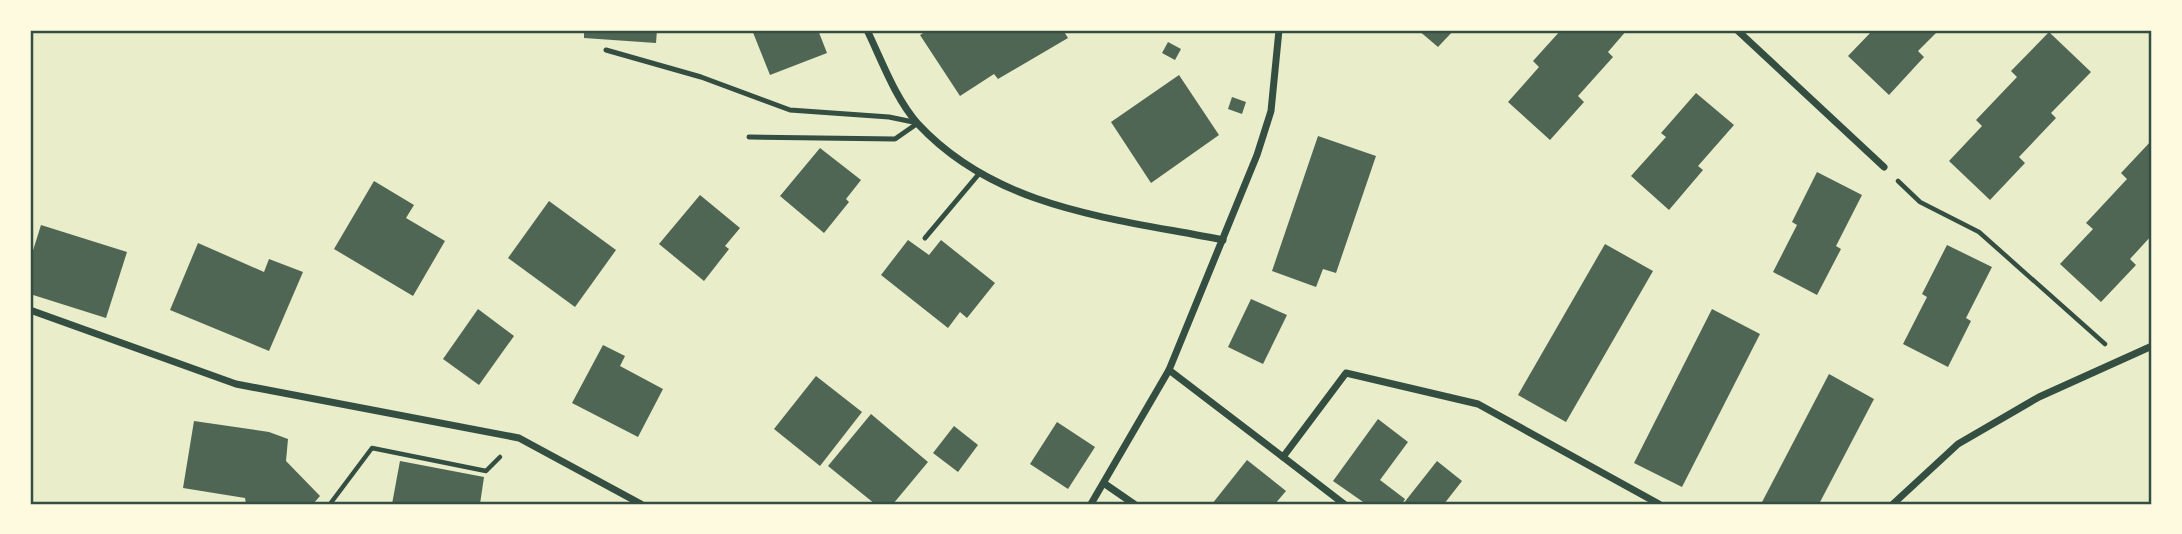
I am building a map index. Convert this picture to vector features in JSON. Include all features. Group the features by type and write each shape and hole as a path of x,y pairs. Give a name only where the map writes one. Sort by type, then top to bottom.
{"street":[{"path":"867,30 891,81 918,123 978,175 1050,206 1223,240"},
{"path":"1091,504 1169,370 1223,240 1271,111 1279,30"},
{"path":"1737,30 1884,167"},
{"path":"30,310 236,384 519,438 641,504"},
{"path":"1893,504 1958,444 2039,397 2152,346"},
{"path":"1169,370 1343,504"},
{"path":"1283,457 1346,373 1478,404 1659,504"},
{"path":"1105,484 1134,504"}],"lane":[{"path":"606,50 701,77 790,110 889,117 918,123"},
{"path":"749,137 895,139 918,123"},
{"path":"925,238 978,175"}],"path":[{"path":"1884,167 1920,202 1979,232 2121,358"},
{"path":"330,504 372,448 486,471 519,438"}],"building":[{"path":"584,30 657,30 656,43 584,38"},
{"path":"752,30 818,30 827,53 770,75"},
{"path":"928,30 1063,30 1068,38 998,79 994,74 960,96 920,35"},
{"path":"1418,30 1454,30 1438,47"},
{"path":"1561,30 1627,30 1608,52 1613,57 1578,96 1584,102 1550,140 1508,102 1539,67 1533,61"},
{"path":"1873,30 1939,30 1918,51 1924,57 1889,95 1848,56"},
{"path":"2049,32 2091,72 2051,113 2056,118 2019,157 2025,163 1990,200 1949,161 1982,126 1976,120 2017,77 2011,71"},
{"path":"1168,42 1181,49 1175,60 1162,53"},
{"path":"1179,75 1219,135 1151,183 1111,122"},
{"path":"1696,93 1734,125 1698,166 1703,170 1669,210 1631,176 1666,137 1661,133"},
{"path":"1232,97 1246,102 1242,114 1228,109"},
{"path":"1318,136 1376,156 1336,273 1323,269 1316,287 1272,271"},
{"path":"2152,140 2152,235 2130,259 2136,265 2101,302 2060,264 2093,229 2086,223 2127,179 2121,173"},
{"path":"820,148 861,180 846,199 849,202 824,233 780,196"},
{"path":"1817,172 1862,195 1836,246 1841,249 1817,295 1773,272 1797,225 1792,222"},
{"path":"374,181 414,205 406,218 445,241 413,296 334,249"},
{"path":"700,195 740,228 725,246 729,249 704,281 659,244"},
{"path":"549,201 616,250 575,307 508,258"},
{"path":"41,225 127,252 106,318 30,294 30,260"},
{"path":"908,240 929,255 941,240 995,283 967,318 960,312 948,328 881,275"},
{"path":"198,243 264,272 269,259 303,272 269,351 170,310"},
{"path":"1605,244 1653,271 1566,422 1518,395"},
{"path":"1947,245 1992,267 1966,318 1971,321 1948,367 1903,344 1927,297 1922,294"},
{"path":"1251,299 1287,315 1263,364 1228,347"},
{"path":"478,309 514,336 479,385 443,359"},
{"path":"1712,309 1760,334 1682,487 1634,463"},
{"path":"603,345 625,356 620,366 663,389 638,437 572,403"},
{"path":"1829,374 1874,399 1819,504 1761,504"},
{"path":"816,376 862,412 820,466 774,429"},
{"path":"871,414 928,462 893,504 875,504 828,466"},
{"path":"1378,419 1408,442 1380,480 1405,499 1402,504 1366,504 1333,481"},
{"path":"194,421 269,432 288,439 286,461 320,496 313,504 246,504 245,498 183,488"},
{"path":"1057,422 1095,447 1068,489 1030,464"},
{"path":"954,426 978,445 958,472 933,453"},
{"path":"1247,460 1286,491 1275,504 1212,504"},
{"path":"400,461 484,477 480,504 392,504"},
{"path":"1437,461 1462,481 1444,504 1403,504"}]}
